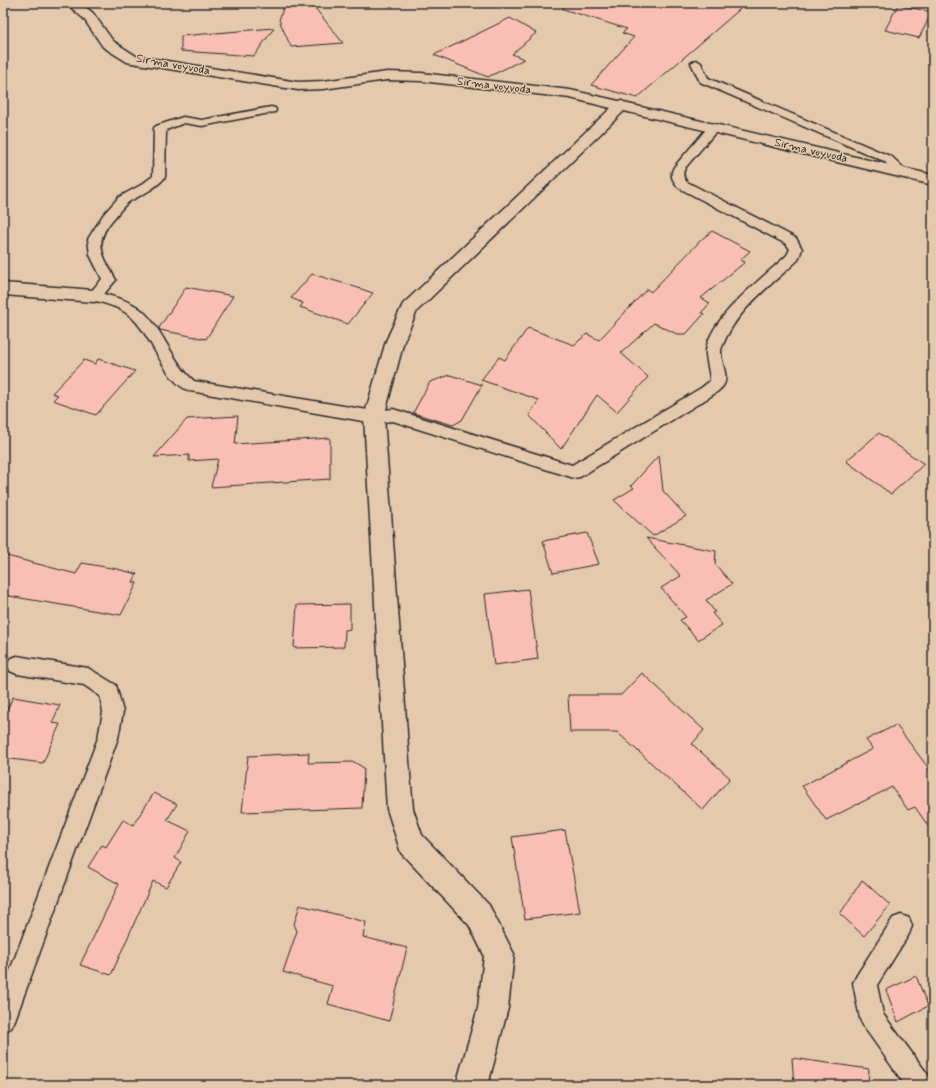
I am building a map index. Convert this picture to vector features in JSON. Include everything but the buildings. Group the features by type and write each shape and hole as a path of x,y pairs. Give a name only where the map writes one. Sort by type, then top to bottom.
{"street":[{"name":"Sirma voyvoda","path":"72,3 89,16 108,44 132,59 298,86 316,86 377,76 400,76 570,94 622,105 933,180"},
{"path":"472,1085 492,1008 499,954 479,915 411,843 400,809 374,417 395,341 409,308 622,105"},
{"path":"3,289 94,296"}],"lane":[{"path":"696,63 704,80 888,159 903,173"},
{"path":"271,110 202,123 183,120 160,128 159,177 145,188 123,200 107,218 94,239 96,255 109,280 94,296 134,311 149,328 180,378 190,386 374,417 394,415 574,472 706,392 717,383 718,371 713,351 720,333 734,312 793,257 796,249 791,242 683,185 677,178 677,172 680,167 713,128"},
{"path":"3,1020 106,745 113,712 109,691 88,676 17,665"},
{"path":"902,926 866,983 872,1019 920,1085"}]}
